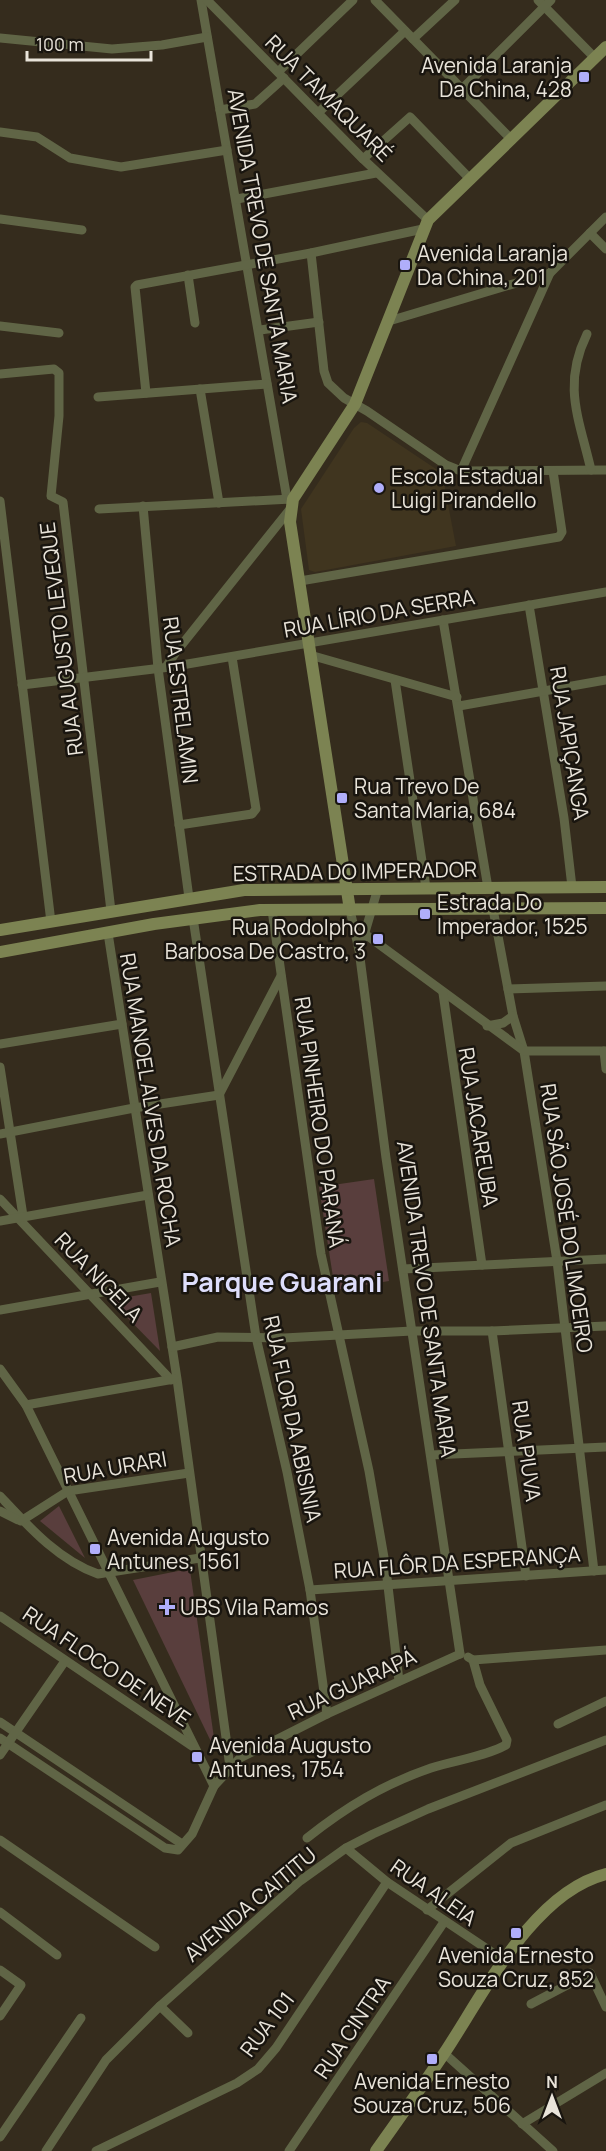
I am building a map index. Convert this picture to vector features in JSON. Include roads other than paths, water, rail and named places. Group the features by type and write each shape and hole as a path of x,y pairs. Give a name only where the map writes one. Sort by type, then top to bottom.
{"street":[{"name":"AVENIDA TREVO DE SANTA MARIA","path":"201,0 260,330 267,384 290,502 309,649 350,910 359,950 460,1654"},
{"name":"RUA TAMAQUARÉ","path":"207,0 426,225"},
{"path":"220,110 255,104 353,0"},
{"path":"375,0 512,140"},
{"path":"413,39 455,0"},
{"path":"462,89 544,2 595,58"},
{"path":"318,113 405,31"},
{"path":"0,38 112,49 162,45 207,37"},
{"path":"162,668 290,502 355,404 426,225 606,47"},
{"path":"363,159 407,117 412,118 471,180"},
{"path":"0,132 41,139 70,158 121,167 227,150"},
{"path":"237,199 376,173"},
{"path":"461,471 550,273 606,217"},
{"path":"0,219 82,230"},
{"path":"146,393 135,288 140,284 310,253 426,225"},
{"path":"590,233 606,249"},
{"path":"310,253 325,378 344,398 446,465 461,471 606,470"},
{"path":"388,321 550,273"},
{"path":"188,275 195,323"},
{"path":"260,330 319,322"},
{"path":"0,326 59,333"},
{"path":"587,334 577,354 572,389 591,470"},
{"name":"RUA AUGUSTO LEVEQUE","path":"0,374 44,369 58,371 59,416 51,496 63,502 111,911"},
{"path":"98,397 267,384"},
{"path":"200,389 219,503"},
{"path":"300,581 559,537 562,532 553,471"},
{"path":"0,501 51,922"},
{"path":"99,508 290,502"},
{"name":"RUA ESTRELAMIN","path":"143,506 178,825 189,898"},
{"name":"RUA LÍRIO DA SERRA","path":"22,685 309,649 443,620 606,592"},
{"name":"RUA JAPIÇANGA","path":"529,605 564,818 572,887"},
{"path":"443,620 488,888"},
{"path":"309,649 458,702 543,692 606,680"},
{"path":"178,825 252,814 256,809 232,657"},
{"path":"395,680 426,888"},
{"name":"ESTRADA DO IMPERADOR","path":"0,930 244,890 606,887"},
{"name":"AVENIDA TREVO DE SANTA MARIA","path":"359,950 374,910 372,888"},
{"path":"350,910 372,888"},
{"name":"ESTRADA DO IMPERADOR","path":"0,952 193,918 272,910 606,908"},
{"name":"RUA SÃO JOSÉ DO LIMOEIRO","path":"493,909 513,1016 524,1051 557,1261 594,1571"},
{"name":"RUA PINHEIRO DO PARANÁ","path":"272,910 315,1215 338,1336 366,1461 387,1585 399,1681"},
{"name":"RUA FLOR DA ABISINIA","path":"193,918 256,1337 287,1472 310,1590 327,1714"},
{"name":"RUA MANOEL ALVES DA ROCHA","path":"108,933 160,1282 172,1347 174,1379 230,1767"},
{"path":"365,934 524,1051 605,1051 606,1069"},
{"path":"0,1134 134,1108 219,1095 281,976"},
{"path":"508,989 606,986"},
{"name":"RUA JACAREUBA","path":"443,993 482,1265"},
{"path":"487,1026 503,1023 513,1016"},
{"path":"0,1044 122,1024"},
{"path":"214,1063 236,1066"},
{"path":"0,1067 21,1217"},
{"path":"0,1221 148,1195"},
{"name":"RUA NIGELA","path":"0,1199 21,1217 91,1295 174,1379"},
{"path":"403,1269 606,1259"},
{"path":"0,1310 160,1282"},
{"path":"172,1347 218,1337 338,1336 412,1331 492,1331 606,1326"},
{"name":"RUA PIUVA","path":"492,1331 526,1576"},
{"path":"0,1369 26,1405 214,1786"},
{"path":"26,1405 174,1379"},
{"path":"431,1455 606,1447"},
{"name":"RUA URARI","path":"21,1521 68,1491 189,1473"},
{"path":"0,1496 37,1536 86,1569 98,1574 200,1558"},
{"path":"0,1511 21,1521"},
{"name":"RUA FLÔR DA ESPERANÇA","path":"310,1590 606,1570"},
{"name":"RUA FLOCO DE NEVE","path":"0,1616 193,1747"},
{"path":"460,1654 473,1660 606,1650"},
{"name":"RUA GUARAPÁ","path":"183,1844 192,1834 214,1786 230,1767 252,1752 327,1714 460,1654"},
{"path":"307,1838 345,1807 369,1793 432,1767 504,1746 507,1740 480,1685 473,1660"},
{"path":"0,1755 4,1741 15,1733 65,1661"},
{"path":"558,1724 606,1701"},
{"path":"0,1722 183,1844 178,1850 165,1848 4,1741"},
{"name":"AVENIDA CAITITU","path":"46,2151 93,2078 160,2006 282,1895 346,1848 428,1809 606,1740"},
{"path":"427,1910 511,1843 606,1805"},
{"path":"0,1840 155,1947"},
{"name":"RUA ALEIA","path":"346,1848 387,1882 505,1961"},
{"path":"376,2151 505,1961 548,1908 580,1884 606,1874"},
{"name":"RUA 101","path":"96,2151 237,2083 258,2069 276,2048 387,1882"},
{"path":"0,1912 57,1955"},
{"name":"RUA CINTRA","path":"289,2151 444,1922"},
{"path":"0,1970 21,1985 0,2016"},
{"path":"531,2004 590,1973 602,1987 606,2007"},
{"path":"160,2006 188,2033"},
{"path":"0,2137 81,2018"},
{"path":"444,2053 553,2151"},
{"path":"522,2124 606,2073"}],"place":[{"name":"Avenida Laranja Da China, 428","path":"584,77"},
{"name":"Avenida Laranja Da China, 201","path":"405,265"},
{"name":"Escola Estadual Luigi Pirandello","path":"379,488"},
{"name":"Rua Trevo De Santa Maria, 684","path":"342,798"},
{"name":"Estrada Do Imperador, 1525","path":"425,914"},
{"name":"Rua Rodolpho Barbosa De Castro, 3","path":"378,939"},
{"name":"Avenida Augusto Antunes, 1561","path":"95,1549"},
{"name":"UBS Vila Ramos","path":"167,1607"},
{"name":"Avenida Augusto Antunes, 1754","path":"197,1757"},
{"name":"Avenida Ernesto Souza Cruz, 852","path":"516,1933"},
{"name":"Avenida Ernesto Souza Cruz, 506","path":"432,2059"}],"district":[{"name":"Parque Guarani","path":"282,1281"}]}
